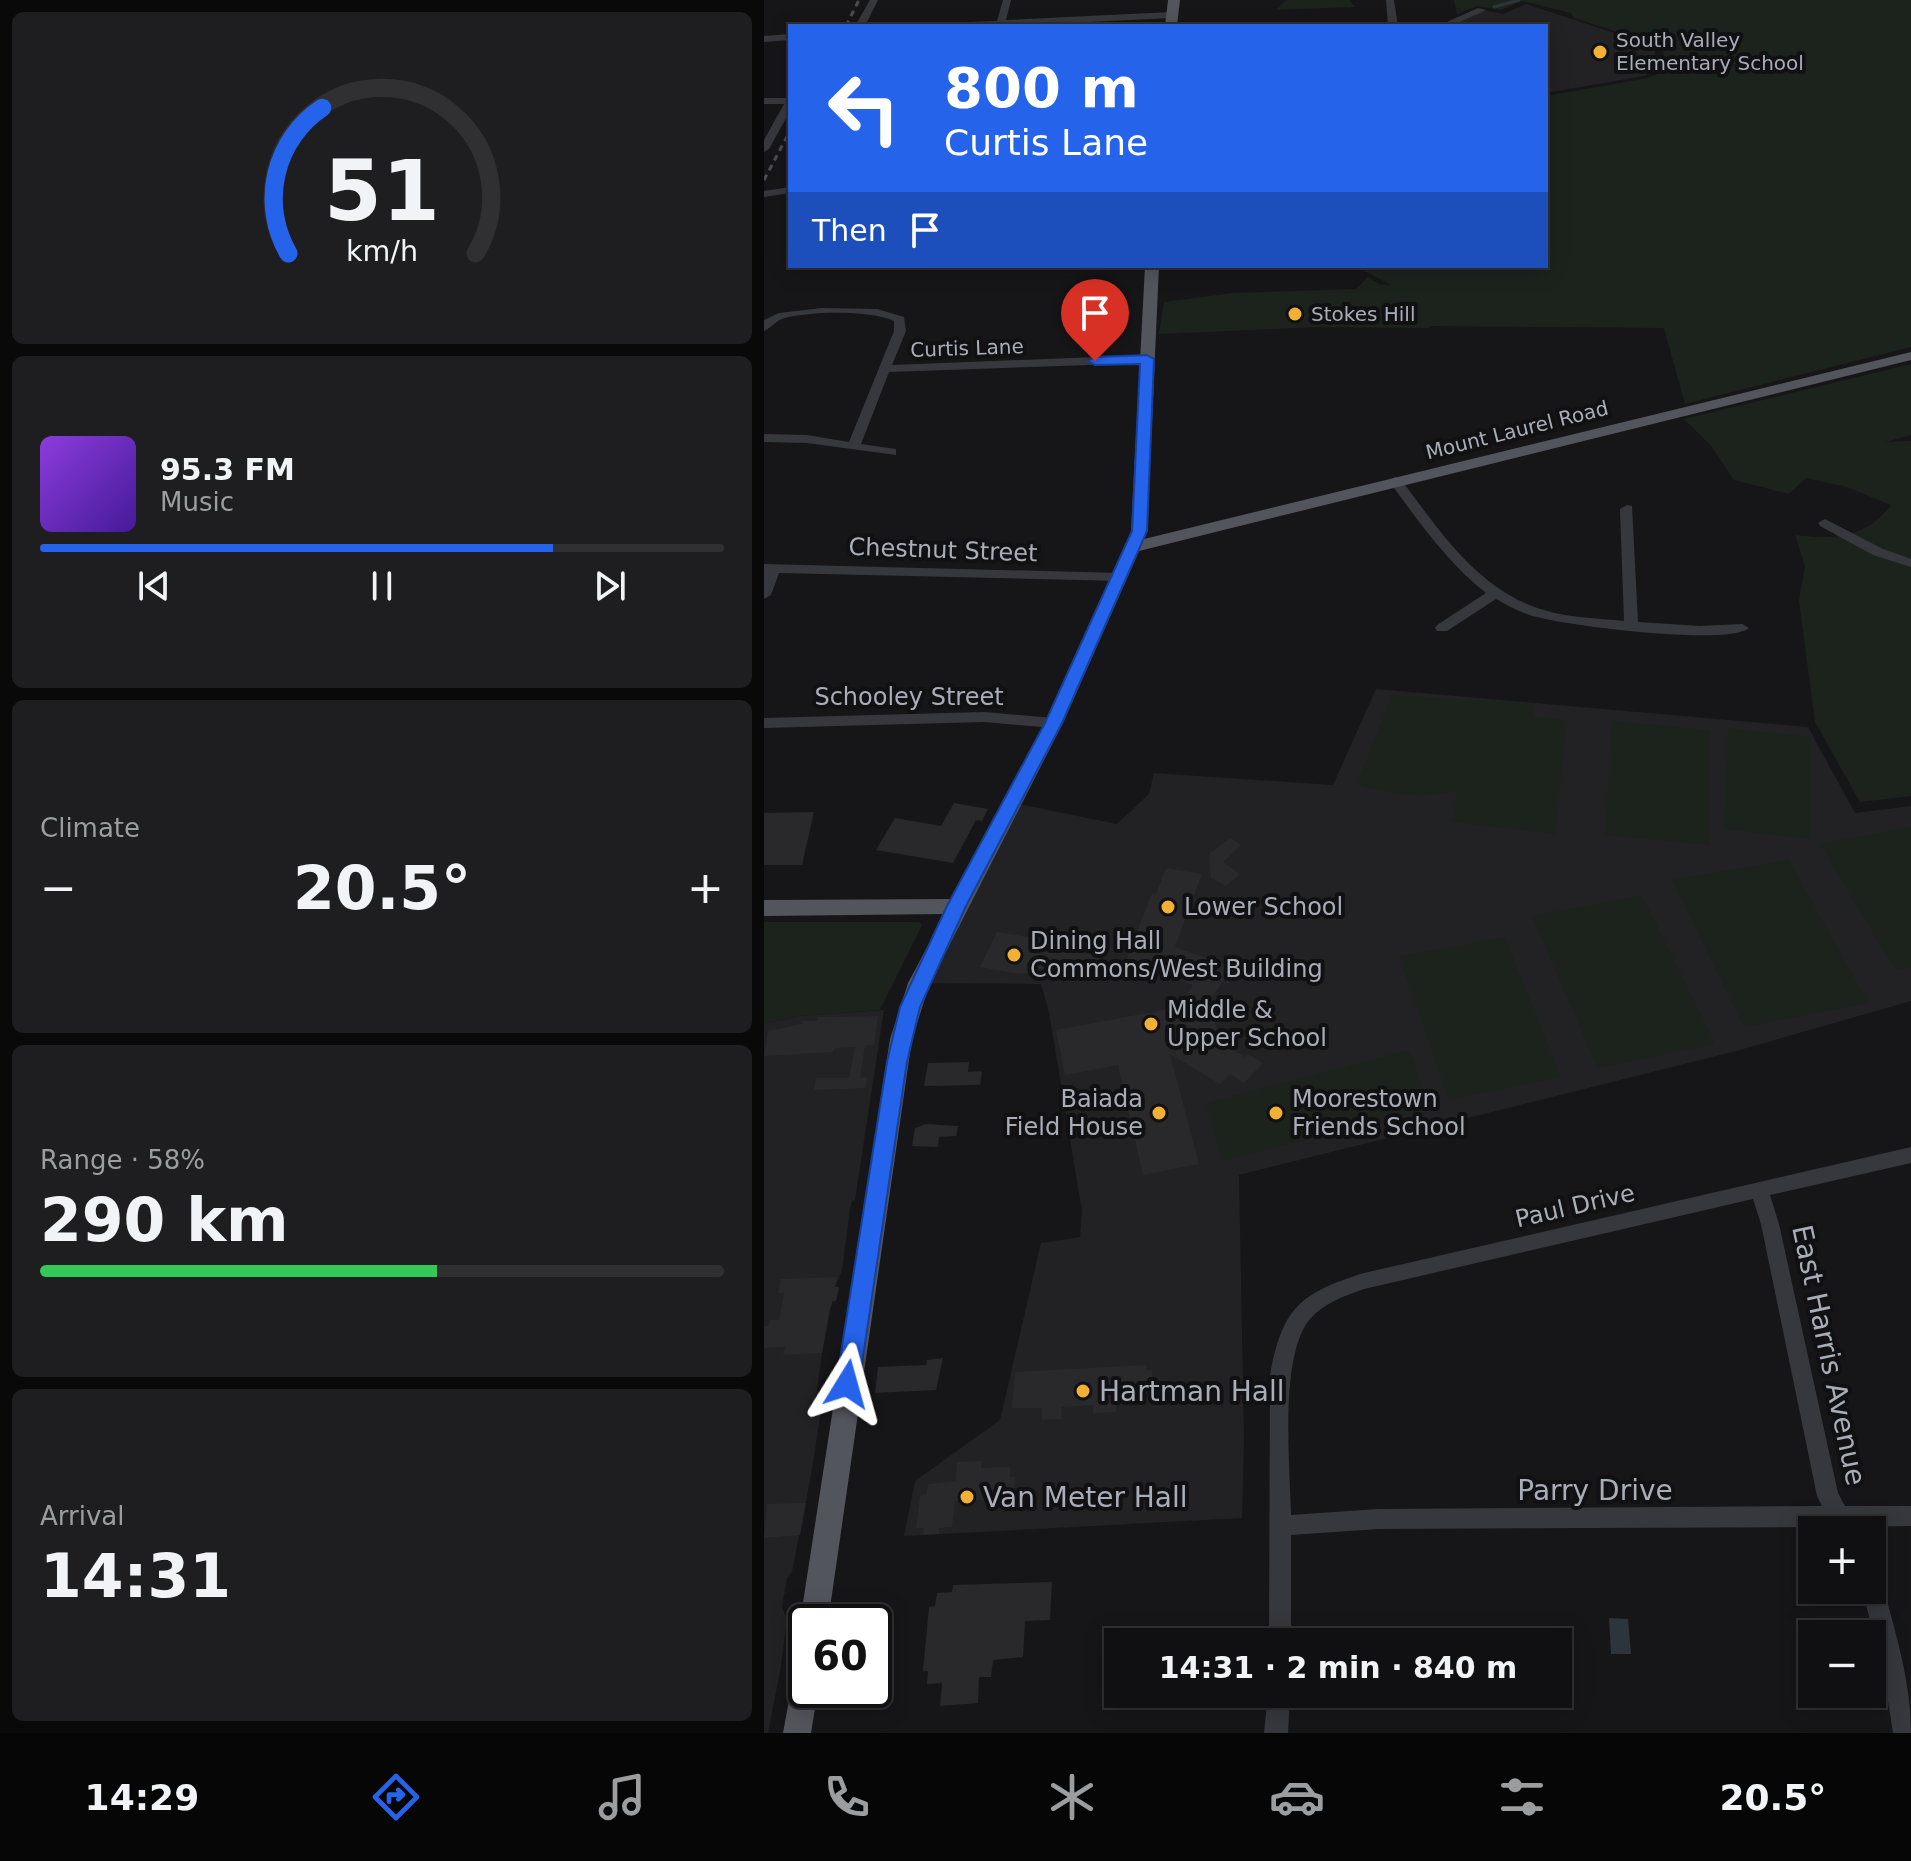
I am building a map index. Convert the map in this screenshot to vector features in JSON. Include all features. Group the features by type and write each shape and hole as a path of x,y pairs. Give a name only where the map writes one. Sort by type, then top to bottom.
{"main road":[{"path":"1172,20 1174,0"},
{"path":"816,1604 851,1355 901,1039 919,983 956,906 1054,723 1134,547 1141,513 1152,268"},
{"name":"Mount Laurel Road","path":"1134,547 1911,356"},
{"path":"764,908 956,906"},
{"path":"797,1733 801,1708"}],"street":[{"path":"861,24 874,0"},
{"path":"1007,0 1000,24 1172,20"},
{"path":"1390,0 1393,24"},
{"path":"1448,24 1481,10"},
{"path":"764,39 788,37"},
{"path":"764,101 788,102"},
{"path":"764,149 788,106"},
{"path":"764,194 788,189"},
{"path":"768,324 800,313 893,314 900,319 901,326 854,446"},
{"name":"Curtis Lane","path":"885,369 1147,359"},
{"path":"764,438 807,439 892,452"},
{"path":"1395,481 1461,565 1496,593 1540,613 1631,625 1711,631 1742,628"},
{"path":"1627,509 1631,625"},
{"path":"1825,523 1878,552 1911,563"},
{"path":"764,595 769,568"},
{"name":"Chestnut Street","path":"769,568 1121,577"},
{"path":"1442,628 1496,593"},
{"name":"Schooley Street","path":"764,723 984,717 1054,723"},
{"name":"Paul Drive","path":"1280,1526 1280,1376 1283,1354 1302,1313 1320,1296 1334,1290 1911,1155"},
{"name":"East Harris Avenue","path":"1759,1190 1770,1224 1828,1496 1838,1516"},
{"name":"Parry Drive","path":"1886,1519 1911,1516"},
{"name":"Parry Drive","path":"1280,1526 1378,1519 1798,1524"},
{"path":"1280,1526 1280,1628"},
{"path":"1877,1604 1894,1669 1905,1733"},
{"path":"1276,1733 1278,1708"}],"shaded area":[{"path":"1286,0 1349,0 1355,7 1276,10"},
{"path":"1454,0 1911,0 1911,347 1685,404 1664,328 1316,327 1159,334 1164,302 1233,293 1356,289 1368,277 1381,285 1391,285 1359,268 1548,268 1548,96 1648,78 1667,70 1662,46 1574,18 1571,13 1522,1 1501,10 1477,6 1457,14"},
{"name":"South Valley Elementary School","path":"1526,4 1654,46 1658,69 1644,76 1548,93 1548,24 1447,24 1479,9 1503,14"},
{"path":"1911,364 1911,435 1885,442 1911,441 1911,796 1860,802 1815,722 1799,600 1805,566 1795,535 1823,537 1848,534 1871,524 1891,505 1847,487 1806,478 1789,494 1734,480 1712,447 1684,419"},
{"name":"Moorestown Friends School","path":"1376,689 1808,727 1855,813 1911,806 1911,1001 1736,1051 1239,1175 1244,1437 1242,1518 904,1536 915,1481 1000,1420 1041,1243 1080,1237 1082,1211 1049,1012 1041,984 919,983 1013,803 1117,824 1149,794 1154,773 1333,785"},
{"path":"1392,695 1533,704 1534,717 1567,720 1555,834 1452,822 1457,790 1432,795 1406,795 1357,784"},
{"path":"1612,721 1710,730 1709,845 1605,835"},
{"path":"1728,728 1811,737 1811,839 1724,829"},
{"path":"1911,827 1911,967 1895,970 1820,844"},
{"path":"1789,860 1868,1003 1744,1027 1672,880"},
{"path":"1642,895 1715,1044 1598,1068 1532,916"},
{"path":"764,922 919,922 922,925 880,1010 799,1016 764,1024"},
{"path":"1505,937 1561,1077 1449,1100 1399,956"},
{"path":"884,1010 855,1200 850,1209 842,1270 835,1287 839,1287 836,1301 832,1302 822,1353 817,1391 823,1398 812,1469 782,1607 787,1619 781,1666 768,1733 764,1733 764,1024 799,1016"},
{"path":"1409,1050 1431,1108 1222,1161 1206,1103"},
{"path":"1609,1618 1628,1619 1631,1654 1611,1654"}],"building":[{"path":"954,803 988,809 982,821 976,820 953,863 876,850 895,818 941,826"},
{"path":"814,812 802,865 764,865 764,813"},
{"path":"1230,838 1241,845 1223,862 1240,874 1226,886 1211,878 1209,854"},
{"path":"1166,868 1202,874 1175,947 1237,969 1228,983 1223,981 1209,1002 1221,1043 1263,1063 1244,1083 1230,1074 1220,1084 1170,1054 1199,1164 1143,1175 1118,1065 1065,1075 1056,1030 1174,1008 1173,1003 1182,1001 1193,985 1164,975 1123,968 1152,893 1156,894"},
{"name":"Dining Hall Commons/West Building","path":"997,932 1035,938 1035,943 1046,947 1101,956 1093,977 1037,968 1035,972 1020,974 980,967"},
{"path":"878,1016 874,1045 865,1046 860,1078 867,1077 865,1088 814,1090 816,1078 849,1078 855,1047 835,1048 833,1052 764,1056 768,1031 802,1024 802,1021 817,1021 818,1017"},
{"path":"969,1062 968,1072 982,1071 980,1085 924,1086 928,1063"},
{"path":"926,1124 958,1126 956,1136 939,1137 938,1147 912,1146 915,1128"},
{"path":"837,1277 835,1287 839,1287 836,1301 833,1301 829,1311 822,1353 783,1355 785,1347 764,1348 764,1326 768,1326 770,1320 779,1320 784,1293 778,1293 781,1279"},
{"path":"943,1358 936,1390 875,1393 878,1367 926,1365 927,1360"},
{"name":"Hartman Hall","path":"1146,1365 1146,1370 1152,1370 1152,1394 1145,1394 1145,1399 1116,1401 1116,1412 1093,1413 1093,1405 1062,1407 1061,1419 1042,1420 1042,1408 1012,1408 1015,1372"},
{"name":"Van Meter Hall","path":"981,1461 981,1468 1010,1467 1010,1477 1015,1476 1013,1499 955,1501 952,1527 939,1528 939,1534 923,1535 924,1528 916,1528 920,1496 926,1495 928,1484 956,1481 957,1462"},
{"path":"806,1503 800,1535 764,1538 767,1504"},
{"path":"1052,1582 1050,1620 1025,1621 1023,1657 993,1660 991,1677 979,1677 978,1703 940,1706 942,1683 927,1684 928,1671 923,1671 929,1607 935,1606 937,1593 952,1592 953,1585"}],"waterway":[{"path":"1494,7 1519,0"}],"railway":[{"path":"847,24 859,0"},
{"path":"764,180 788,135"}],"place":[{"name":"South Valley Elementary School","path":"1600,52"},
{"name":"Stokes Hill","path":"1295,314"},
{"name":"Lower School","path":"1168,907"},
{"name":"Dining Hall Commons/West Building","path":"1014,955"},
{"name":"Middle & Upper School","path":"1151,1024"},
{"name":"Baiada Field House","path":"1159,1113"},
{"name":"Moorestown Friends School","path":"1276,1113"},
{"name":"Hartman Hall","path":"1083,1391"},
{"name":"Van Meter Hall","path":"967,1497"}],"route":[{"path":"847,1384 897,1062 910,1007 956,906 1054,723 1139,531 1147,359 1095,361"}]}
